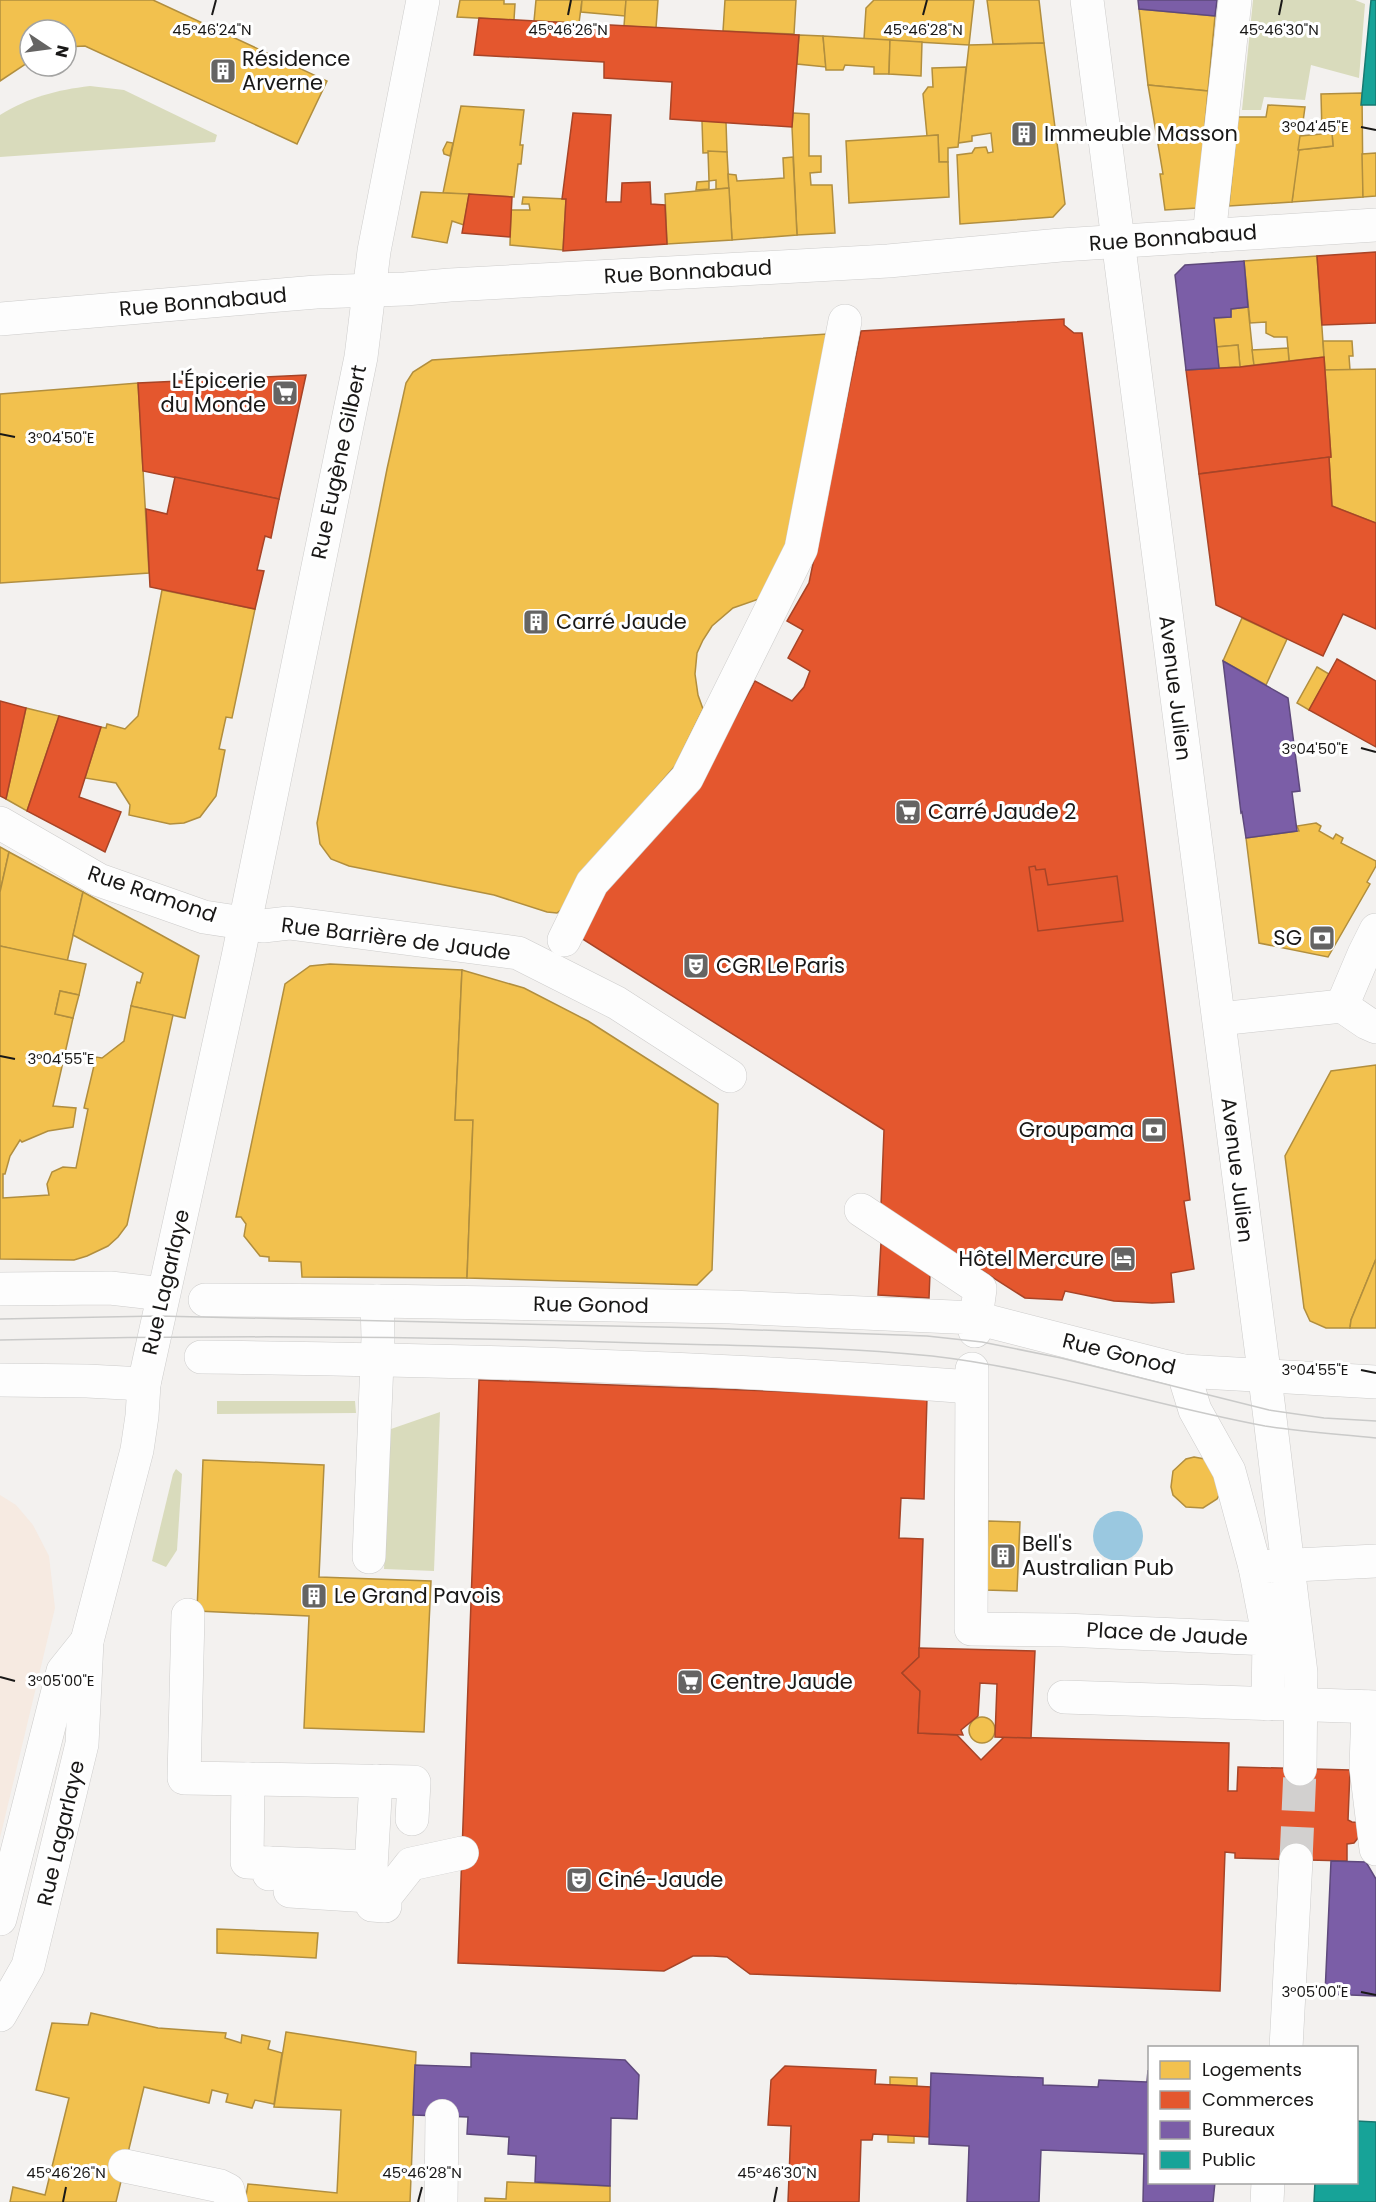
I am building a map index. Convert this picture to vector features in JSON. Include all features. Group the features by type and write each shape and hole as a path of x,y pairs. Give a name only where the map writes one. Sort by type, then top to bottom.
{"street":[{"name":"Rue Eugène Gilbert","path":"244,922 361,357 374,251 423,0"},
{"name":"Avenue Julien","path":"1087,0 1263,1377"},
{"path":"1209,236 1235,0"},
{"name":"Rue Bonnabaud","path":"0,319 368,289 405,289 888,261 1061,245 1376,225"},
{"path":"564,940 592,883 687,778 801,549 844,321"},
{"name":"Rue Ramond","path":"0,823 99,880 204,916 244,922"},
{"name":"Rue Barrière de Jaude","path":"244,922 263,926 289,922 518,953 617,1003 730,1076"},
{"name":"Rue Lagarlaye","path":"0,2015 28,1966 82,1744 87,1641 137,1450 144,1384 244,922"},
{"path":"1342,1006 1376,930"},
{"path":"1219,1019 1342,1006 1376,1027"},
{"path":"861,1209 980,1289 976,1324"},
{"path":"0,1289 110,1288 163,1294"},
{"name":"Rue Gonod","path":"205,1300 730,1307 976,1324 1183,1371 1376,1382"},
{"path":"369,1557 377,1359 377,1301"},
{"path":"201,1357 377,1359"},
{"name":"Place de Jaude","path":"377,1359 854,1378 972,1378 971,1629 1064,1630 1269,1639"},
{"name":"Place de Jaude","path":"1183,1371 1195,1410 1230,1471 1255,1567 1284,1704"},
{"path":"1263,1377 1301,1673 1284,1704 1300,1769"},
{"path":"0,1380 144,1384"},
{"path":"1255,1567 1376,1562"},
{"path":"188,1615 184,1778 248,1779 376,1781 414,1782 412,1844 385,1897 385,1906 269,1879 247,1862 248,1779"},
{"name":"Rue Lagarlaye","path":"0,1919 63,1671 87,1641"},
{"path":"1064,1697 1372,1707 1366,1768 1376,1849"},
{"path":"376,1781 370,1884 291,1881 290,1891 385,1897"},
{"path":"412,1844 462,1853"},
{"path":"1286,2046 1296,1860"},
{"path":"269,1879 371,1867"},
{"path":"441,2202 442,2116"},
{"path":"125,2166 220,2186 228,2190 231,2202"},
{"path":"1267,2202 1268,2184"}],"shaded area":[{"path":"0,1495 16,1505 33,1525 49,1556 55,1608 0,1838"}],"green space":[{"path":"1253,0 1355,0 1365,4 1359,78 1311,65 1305,100 1264,97 1261,110 1242,110"},
{"path":"90,86 124,90 217,135 215,142 0,157 0,115 22,103 44,95"},
{"path":"217,1401 355,1401 356,1413 217,1414"},
{"path":"440,1412 434,1571 384,1569 391,1429"},
{"path":"176,1469 182,1474 177,1550 166,1567 152,1561"}],"water":[{"path":"1113,1511 1123,1511 1136,1518 1143,1531 1143,1541 1136,1554 1123,1561 1113,1561 1104,1557 1097,1550 1093,1541 1093,1531 1097,1522 1104,1515"}],"building: Logements":[{"name":"Résidence Arverne","path":"0,0 153,0 327,81 297,144 85,46 78,46 78,18 18,18 18,69 0,81"},
{"path":"460,0 504,0 504,4 515,4 514,20 457,17"},
{"path":"536,0 582,0 579,23 534,21"},
{"path":"582,0 626,0 625,16 581,12"},
{"path":"626,0 658,0 656,28 624,26"},
{"path":"725,0 796,0 794,34 723,31"},
{"path":"874,0 974,0 969,45 864,39 866,8"},
{"path":"987,0 1039,0 1044,43 993,44"},
{"path":"1139,9 1215,16 1208,91 1148,85"},
{"path":"799,35 823,36 826,67 797,64"},
{"path":"823,36 890,40 889,74 874,74 874,67 845,65 843,70 826,70"},
{"path":"890,40 922,42 921,76 889,74"},
{"name":"Immeuble Masson","path":"1044,43 1065,204 1053,217 960,224 957,155 972,153 975,148 986,147 988,153 993,152 991,133 972,136 972,141 958,143 969,45"},
{"path":"966,67 958,147 948,148 948,162 939,162 938,135 927,136 923,94 928,87 933,87 932,68"},
{"path":"1148,85 1208,91 1197,208 1165,210 1160,174 1163,174"},
{"path":"1362,93 1363,197 1292,202 1298,150 1333,146 1332,133 1322,134 1321,94"},
{"path":"1268,105 1305,107 1292,202 1229,206 1238,117 1266,117"},
{"path":"461,106 524,110 520,145 523,145 521,164 518,164 514,197 443,193"},
{"path":"793,113 809,114 809,156 821,156 821,172 810,173 811,185 832,185 835,233 797,235"},
{"path":"702,121 726,122 727,152 703,153"},
{"path":"1332,133 1333,146 1298,150 1300,136"},
{"path":"938,135 939,162 948,162 949,197 849,203 846,141"},
{"path":"447,142 453,143 450,156 444,154 443,150"},
{"path":"708,151 727,152 729,188 716,189 716,180 709,181"},
{"path":"1376,153 1376,196 1363,197 1362,154"},
{"path":"793,157 797,235 732,240 728,174 736,175 737,181 784,178 783,158"},
{"path":"709,181 709,189 696,190 697,182"},
{"path":"729,188 732,240 667,244 665,194"},
{"path":"421,192 469,194 464,225 452,221 447,243 412,237"},
{"path":"523,197 566,199 563,250 510,245 511,210 530,210 529,204 522,204"},
{"path":"1317,256 1324,357 1289,361 1287,337 1274,337 1266,333 1266,322 1250,323 1244,261"},
{"path":"1248,307 1254,365 1240,367 1238,345 1216,347 1214,318 1231,317 1231,309"},
{"name":"Carré Jaude","path":"827,334 787,543 759,599 733,608 712,626 703,640 697,653 695,674 703,709 675,766 624,825 562,909 557,913 547,912 494,895 349,866 331,859 320,844 317,823 387,469 406,383 413,372 432,360"},
{"path":"1323,341 1352,341 1353,356 1349,356 1350,370 1325,370"},
{"path":"1238,345 1240,367 1219,368 1216,347"},
{"path":"1288,348 1289,361 1254,365 1252,350"},
{"path":"1376,369 1376,523 1332,506 1325,370"},
{"path":"138,383 149,573 0,583 0,394"},
{"path":"162,590 255,609 232,718 226,717 219,749 225,750 216,796 200,817 184,823 170,824 129,815 130,805 116,783 85,778 101,727 106,728 107,724 125,729 138,716"},
{"path":"1242,618 1287,639 1266,685 1223,661"},
{"path":"1317,667 1329,674 1309,710 1297,703"},
{"path":"26,708 59,716 27,811 6,799"},
{"path":"1316,823 1321,826 1319,831 1333,839 1336,834 1343,838 1341,843 1376,861 1376,866 1367,882 1370,884 1328,957 1259,943 1246,838 1299,831 1297,826"},
{"path":"0,847 9,852 0,892"},
{"path":"9,852 83,892 67,962 0,946 0,892"},
{"path":"83,892 199,956 185,1018 131,1006 137,982 140,983 143,973 73,935"},
{"path":"0,946 86,964 79,995 60,991 55,1014 73,1018 53,1106 76,1108 73,1127 48,1131 22,1142 20,1140 3,1174 3,1198 49,1195 47,1184 52,1172 63,1167 76,1168 88,1109 84,1108 96,1057 102,1058 124,1041 131,1006 173,1015 127,1225 108,1246 74,1260 0,1259"},
{"path":"330,964 462,970 455,1120 473,1120 467,1278 302,1277 301,1262 269,1261 269,1257 260,1256 244,1236 246,1224 241,1217 236,1217 285,984 310,966"},
{"path":"462,970 524,988 588,1021 718,1104 712,1270 697,1285 467,1278 473,1120 455,1120"},
{"path":"60,991 79,995 73,1018 55,1014"},
{"path":"1376,1065 1376,1259 1351,1320 1350,1328 1326,1328 1310,1321 1304,1308 1285,1156 1331,1071"},
{"path":"1376,1259 1376,1328 1350,1328 1351,1320"},
{"path":"1194,1457 1210,1460 1221,1491 1217,1499 1203,1508 1186,1507 1173,1495 1171,1487 1173,1471 1186,1459"},
{"name":"Le Grand Pavois","path":"203,1460 324,1465 319,1577 431,1581 424,1732 304,1728 309,1616 197,1611"},
{"name":"Bell's Australian Pub","path":"988,1521 1020,1522 1017,1591 986,1590"},
{"path":"982,1717 991,1721 995,1730 991,1739 982,1743 973,1739 969,1730 973,1721"},
{"path":"217,1929 318,1933 316,1958 217,1953"},
{"path":"91,2013 158,2028 226,2033 225,2038 241,2043 242,2035 270,2041 268,2049 282,2053 274,2104 255,2100 252,2108 226,2102 228,2094 212,2090 209,2103 144,2087 116,2202 10,2202 13,2187 45,2195 69,2098 36,2090 52,2023 88,2025"},
{"path":"286,2032 416,2052 410,2202 245,2202 248,2184 337,2193 341,2110 274,2107"},
{"path":"890,2077 917,2078 917,2086 890,2085"},
{"path":"888,2134 914,2135 914,2143 888,2142"},
{"path":"507,2182 610,2186 610,2202 485,2202 485,2198 506,2199"}],"building: Commerces":[{"path":"479,18 799,35 792,127 670,119 672,82 604,78 604,62 474,55"},
{"path":"573,113 611,115 606,202 621,202 622,183 650,182 651,204 665,205 667,244 563,251 566,199 562,199"},
{"path":"469,194 512,197 510,237 462,233"},
{"path":"1376,252 1376,323 1322,325 1317,256"},
{"name":"Carré Jaude 2","path":"1064,319 1064,325 1074,333 1082,333 1190,1200 1184,1201 1194,1269 1171,1273 1174,1302 1114,1301 1065,1291 1062,1300 1025,1298 881,1206 884,1130 581,938 602,896 701,781 755,681 792,701 804,687 810,671 788,658 803,630 787,621 809,583 861,331"},
{"path":"1324,357 1331,457 1199,474 1186,370 1240,367"},
{"path":"306,375 279,499 143,471 138,383"},
{"path":"1329,457 1332,506 1376,523 1376,629 1343,614 1323,656 1216,605 1199,474"},
{"path":"175,477 279,499 271,538 265,536 257,570 264,571 255,609 150,587 146,509 167,514"},
{"path":"1337,659 1376,681 1376,747 1309,710"},
{"path":"0,701 26,708 6,799 0,796"},
{"path":"59,716 101,727 79,797 121,812 105,852 27,811"},
{"path":"1035,866 1036,870 1045,869 1048,885 1117,876 1123,921 1038,931 1029,867"},
{"path":"881,1243 930,1273 929,1298 878,1295"},
{"name":"Centre Jaude","path":"479,1380 927,1397 924,1499 901,1498 899,1538 923,1539 919,1657 902,1673 920,1691 918,1733 957,1735 981,1760 1004,1737 1229,1743 1228,1791 1237,1791 1238,1767 1350,1770 1348,1820 1362,1823 1362,1833 1354,1843 1347,1844 1347,1861 1235,1858 1235,1853 1225,1852 1220,1991 750,1974 727,1957 713,1956 693,1956 664,1971 458,1963"},
{"path":"919,1648 1035,1651 1031,1738 995,1737 997,1684 980,1683 978,1716 961,1730 963,1735 918,1733 920,1691 902,1673 919,1657"},
{"path":"785,2066 876,2070 875,2084 931,2087 929,2137 873,2134 872,2140 861,2140 859,2202 788,2202 791,2126 768,2125 771,2080"}],"building: Bureaux":[{"path":"1138,0 1217,0 1215,16 1139,9"},
{"path":"1244,261 1248,307 1231,309 1231,317 1214,318 1219,368 1186,370 1175,275 1185,265"},
{"path":"1223,661 1288,698 1300,791 1292,792 1297,831 1246,838"},
{"path":"1331,1861 1366,1862 1376,1879 1376,1996 1325,1994"},
{"path":"471,2053 625,2060 639,2075 637,2119 611,2118 610,2186 535,2182 536,2156 508,2154 509,2137 467,2134 468,2117 413,2115 415,2065 471,2067"},
{"path":"1148,2070 1148,2184 1215,2184 1213,2202 1143,2202 1144,2154 1041,2150 1039,2202 967,2202 969,2146 929,2144 931,2073 1043,2078 1043,2085 1098,2087 1099,2080 1147,2082"}],"building: Public":[{"path":"1371,0 1376,0 1376,105 1361,105"},
{"path":"1358,2121 1376,2122 1376,2202 1314,2202 1315,2184 1358,2184"}],"tunnel":[{"path":"1296,1860 1300,1769"}],"tram line":[{"path":"0,1319 158,1316 705,1328 927,1336 982,1342 1061,1358 1269,1410 1324,1418 1376,1421"},
{"path":"0,1340 320,1337 859,1350 932,1356 1016,1369 1265,1426 1376,1438"}],"place":[{"name":"Résidence Arverne","path":"223,71"},
{"name":"Immeuble Masson","path":"1024,134"},
{"name":"L'Épicerie du Monde","path":"285,393"},
{"name":"Carré Jaude","path":"536,622"},
{"name":"Carré Jaude 2","path":"908,812"},
{"name":"SG","path":"1322,938"},
{"name":"CGR Le Paris","path":"696,966"},
{"name":"Groupama","path":"1154,1130"},
{"name":"Hôtel Mercure","path":"1123,1259"},
{"name":"Bell's Australian Pub","path":"1003,1556"},
{"name":"Le Grand Pavois","path":"314,1596"},
{"name":"Centre Jaude","path":"690,1682"},
{"name":"Ciné-Jaude","path":"579,1880"}]}
